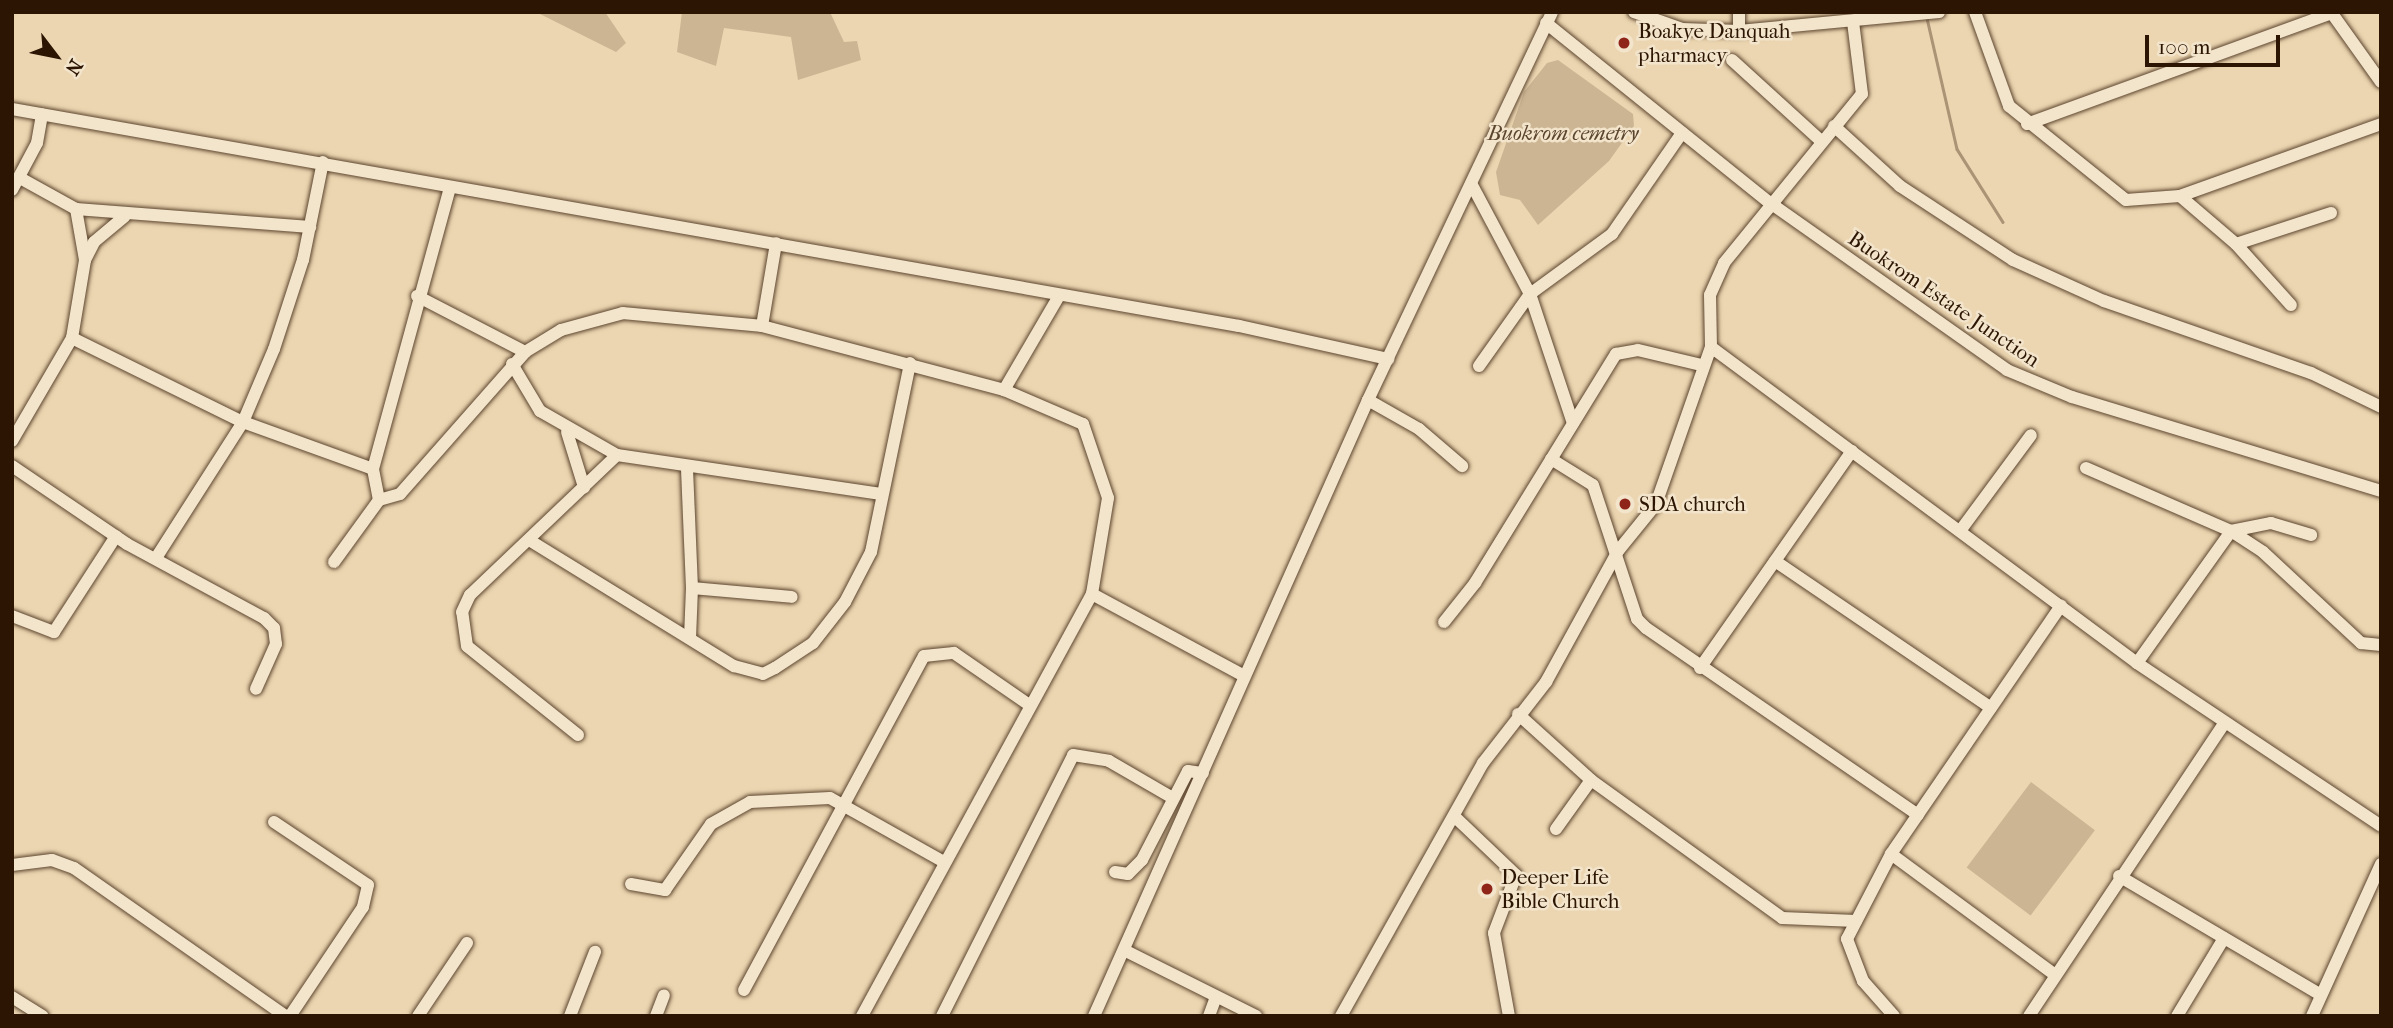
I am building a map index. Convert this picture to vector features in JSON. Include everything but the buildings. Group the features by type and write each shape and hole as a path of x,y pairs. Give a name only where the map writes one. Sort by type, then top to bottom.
{"street":[{"path":"1634,12 1682,29 1739,31 1938,13"},
{"path":"1739,12 1739,31"},
{"path":"1975,12 2009,106 2027,124 2126,200 2180,196 2381,124"},
{"path":"2027,124 2332,13 2381,82"},
{"path":"1094,1016 1171,850 1244,676 1368,400 1549,18"},
{"name":"Buokrom Estate Junction","path":"1549,18 1682,133 1769,202 2029,382 2381,491"},
{"path":"1341,1016 1454,816 1518,714 1566,649 1618,551 1656,504 1676,461 1701,365 1711,347 1710,295 1769,202 1862,94 1853,22"},
{"path":"1732,60 1821,141"},
{"path":"12,109 323,162 450,188 776,243 1388,359"},
{"path":"12,190 20,178 42,114"},
{"path":"1834,126 1900,186 2013,260 2104,301 2311,373 2381,407"},
{"path":"1479,366 1530,294 1612,234 1682,133"},
{"path":"156,558 243,422 274,349 310,227 323,162"},
{"path":"20,178 76,209 125,216 310,227"},
{"path":"1472,185 1530,294 1573,423"},
{"path":"379,500 373,469 417,296 450,188"},
{"path":"2180,196 2236,244 2291,305"},
{"path":"76,209 85,260"},
{"path":"2236,244 2330,213"},
{"path":"12,441 72,338 85,260 94,243 125,216"},
{"path":"762,326 776,243"},
{"path":"417,296 525,352"},
{"path":"1004,390 1059,296"},
{"path":"334,562 379,500 400,494 525,352 561,330 622,313 762,326 1004,390 1083,424 1108,498 1092,594 1028,704 862,1016"},
{"path":"72,338 243,422 373,469"},
{"path":"1711,347 2137,663 2381,826"},
{"path":"1444,622 1616,354 1638,350 1701,365"},
{"path":"529,540 734,666 763,674 813,643 845,602 871,552 910,363"},
{"path":"512,364 523,393 567,432 617,455 687,470 881,494"},
{"path":"1368,400 1419,429 1462,466"},
{"path":"567,432 584,487"},
{"path":"1960,531 2031,435"},
{"path":"1700,668 1853,451"},
{"path":"578,735 492,672 467,646 460,627 470,595 617,455"},
{"path":"1551,459 1593,485 1618,551 1637,619 1700,668 1918,815"},
{"path":"12,466 116,536 274,628 273,661 256,689"},
{"path":"2086,468 2231,531 2263,552 2361,643 2381,645"},
{"path":"687,470 692,588 690,638"},
{"path":"2137,663 2231,531 2271,523 2311,535"},
{"path":"12,616 54,632 116,536"},
{"path":"1775,561 1991,708"},
{"path":"692,588 792,597"},
{"path":"1092,594 1244,676"},
{"path":"1894,1016 1863,981 1847,951 1856,921 1891,854 2061,606"},
{"path":"744,990 923,656 954,653 1028,704"},
{"path":"1518,714 1591,779 1782,918 1856,921"},
{"path":"2029,1016 2119,876 2225,722"},
{"path":"942,1016 1073,755 1109,761 1171,797"},
{"path":"1115,872 1128,874 1153,844 1171,797 1188,771 1203,773"},
{"path":"1556,829 1591,779"},
{"path":"631,884 666,890 711,824 737,806 818,798 843,803 944,862"},
{"path":"1454,816 1516,875 1494,933 1509,1016"},
{"path":"12,865 52,860 74,868 288,1016 363,907 368,886 274,822"},
{"path":"1153,844 1171,850"},
{"path":"1891,854 2054,974"},
{"path":"2378,870 2381,893"},
{"path":"2312,1016 2378,870"},
{"path":"2119,876 2321,995"},
{"path":"2177,1016 2224,938"},
{"path":"418,1016 467,943"},
{"path":"1124,950 1256,1016"},
{"path":"570,1016 595,952"},
{"path":"656,1016 664,995"},
{"path":"12,997 43,1016"},
{"path":"1209,1016 1216,997"}],"green space":[{"path":"536,12 605,12 626,43 616,52"},
{"path":"682,12 830,12 844,42 857,41 861,60 798,80 791,37 724,28 716,66 677,52"},
{"name":"Buokrom cemetry","path":"1558,60 1633,114 1634,126 1609,161 1538,225 1520,200 1500,195 1496,172 1524,92 1547,63"},
{"path":"2031,782 2095,830 2030,916 1967,867"}],"waterway":[{"path":"1927,18 1957,149 2003,222"}],"place":[{"name":"Boakye Danquah pharmacy","path":"1624,43"},
{"name":"SDA church","path":"1625,504"},
{"name":"Deeper Life Bible Church","path":"1487,889"}]}
